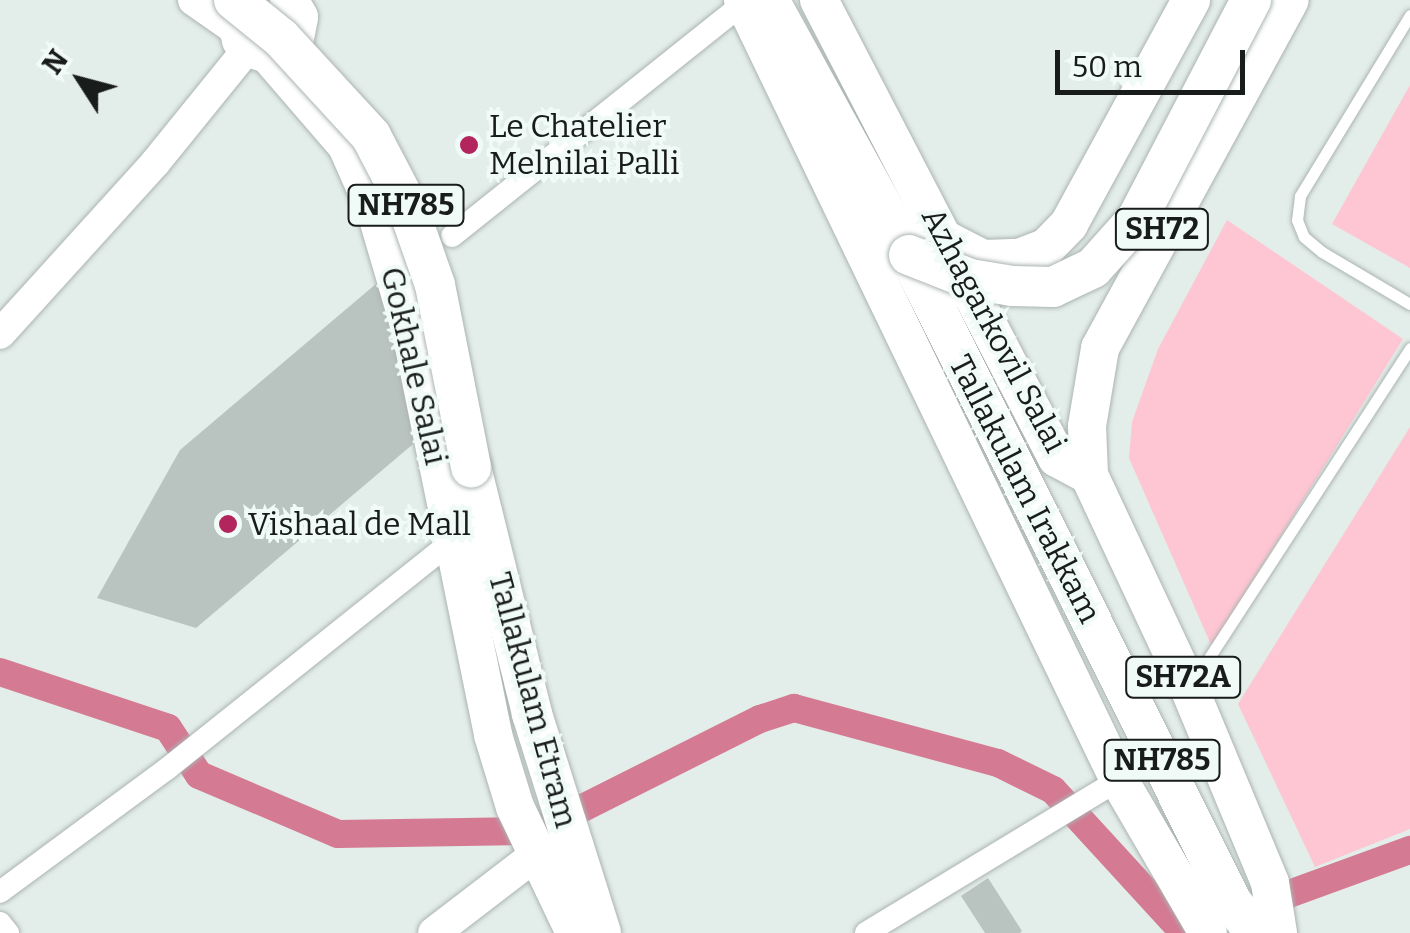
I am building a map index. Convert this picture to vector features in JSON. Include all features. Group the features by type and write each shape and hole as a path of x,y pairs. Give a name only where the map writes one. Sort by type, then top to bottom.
{"highway":[{"path":"927,247 970,278 1012,286 1053,288 1093,268 1137,219 1251,0"},
{"name":"NH785","path":"752,1 927,247"},
{"name":"Tallakulam Etram","path":"246,26 282,38 371,136 398,188 435,284 471,467 532,714 601,933"},
{"name":"Tallakulam Irakkam","path":"927,247 978,401 1244,916"}],"main road":[{"path":"194,0 288,47 294,14 328,0"},
{"name":"Azhagarkovil Salai","path":"819,0 927,247 1057,458 1089,475 1188,688 1244,916"},
{"name":"SH72","path":"927,247 983,259 1019,258 1047,247 1069,224 1191,0"},
{"name":"SH72","path":"1089,475 1087,426 1100,348 1290,0"},
{"path":"752,1 1105,788 1244,916"},
{"name":"Gokhale Salai","path":"246,26 347,146 376,212 410,331 493,734 528,834 576,933"},
{"path":"434,933 528,834"}],"street":[{"path":"452,236 752,1"},
{"path":"0,334 155,163 246,26"},
{"path":"0,892 168,768 452,541"},
{"path":"866,933 1105,788"},
{"path":"0,923 8,933"}],"lane":[{"path":"1410,15 1300,196 1297,220 1304,237 1322,252 1410,304"},
{"path":"1188,688 1410,348"}],"shaded area":[{"path":"1410,85 1410,268 1332,224"},
{"path":"1227,220 1403,339 1212,647 1129,458 1132,422 1158,349"},
{"path":"1410,427 1410,829 1315,867 1238,704"}],"building":[{"name":"Vishaal de Mall","path":"377,283 419,439 196,628 97,598 180,450"},
{"path":"988,878 1020,933 985,933 961,896"}],"waterway":[{"path":"0,672 168,728 199,775 338,834 537,831 760,719 794,708 998,763 1053,790 1184,933"},
{"path":"1256,906 1410,850"}],"place":[{"name":"Le Chatelier Melnilai Palli","path":"469,145"},
{"name":"Vishaal de Mall","path":"228,524"}]}
